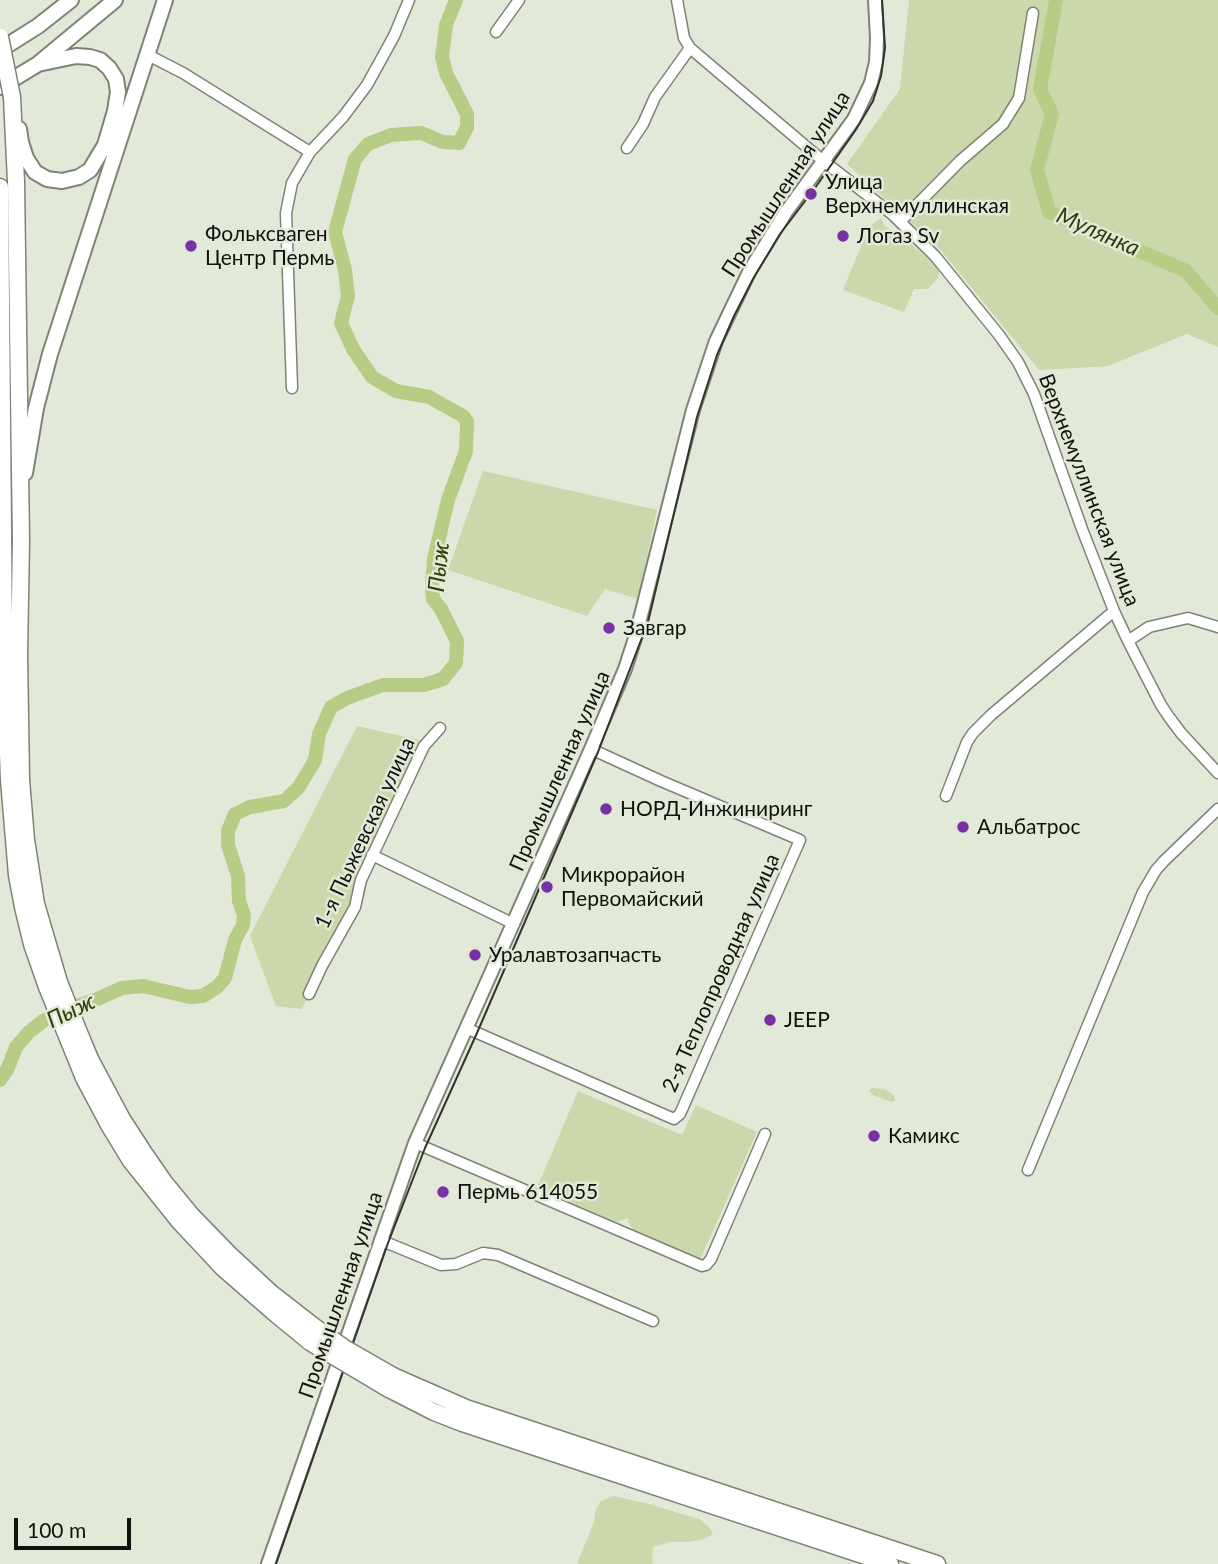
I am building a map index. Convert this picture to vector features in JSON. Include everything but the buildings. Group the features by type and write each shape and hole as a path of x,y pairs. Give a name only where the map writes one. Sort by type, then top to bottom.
{"highway":[{"path":"0,37 9,93 16,182 21,779 26,840 53,984"},
{"path":"0,187 4,649 9,780 16,864 32,944 53,984 72,1033 90,1059 122,1119 164,1182 192,1216 313,1335 346,1349 434,1412 890,1564"},
{"path":"391,1382 937,1564"}],"main road":[{"path":"1,51 71,0"},
{"path":"38,64 76,56 90,57 100,60 116,79 116,111 106,145 90,170 79,177 62,181 47,179 35,172 26,158 9,93 38,64 115,0"},
{"path":"21,541 25,471 38,397 165,0"},
{"path":"0,446 4,491"}],"street":[{"path":"292,388 286,214 292,183 310,152 343,117 367,85 410,0"},
{"path":"496,32 519,0"},
{"path":"627,148 643,124 655,97 690,48 684,38 677,0"},
{"name":"Промышленная улица","path":"268,1564 415,1143 625,669 693,411 716,341 750,270 786,212 853,119 871,83 876,62 876,7"},
{"path":"900,222 960,161 1003,124 1019,99 1033,13"},
{"name":"Верхнемуллинская улица","path":"690,48 900,222 943,264 999,335 1018,362 1034,394 1082,529 1128,641 1165,711 1181,733 1218,773"},
{"path":"148,55 183,73 310,152"},
{"path":"946,796 973,733 990,715 1114,611"},
{"path":"1128,641 1149,626 1188,618 1218,626"},
{"path":"0,698 4,649"},
{"name":"1-я Пыжевская улица","path":"309,994 321,966 355,907 361,880 424,746 440,728"},
{"name":"2-я Теплопроводная улица","path":"466,1028 674,1119 680,1114 800,840 591,749"},
{"path":"1028,1170 1143,892 1164,861 1218,809"},
{"path":"372,855 514,924"},
{"path":"415,1143 699,1265 706,1265 765,1134"},
{"path":"380,1240 441,1265 456,1264 483,1253 498,1255 653,1321"}],"green space":[{"path":"909,0 1218,0 1218,347 1187,334 1108,366 1039,370 939,248 847,164 900,89"},
{"path":"881,218 884,225 911,244 934,264 939,272 938,278 928,289 914,289 904,312 843,290 869,227"},
{"path":"483,471 657,510 638,599 605,589 587,616 448,570"},
{"path":"357,726 428,742 302,1009 276,1006 250,936"},
{"path":"872,1088 890,1092 895,1101 873,1095 869,1090"},
{"path":"578,1091 682,1135 696,1105 757,1132 700,1260 635,1232 628,1222 629,1218 616,1222 537,1188"},
{"path":"614,1496 699,1519 713,1534 704,1539 670,1542 653,1547 654,1564 577,1564 594,1522 596,1509 601,1501"}],"waterway":[{"name":"Пыж","path":"0,1080 16,1047 29,1032 43,1021 80,1005 122,988 143,986 190,997 203,996 217,987 225,978 235,940 243,925 238,876 228,845 228,831 235,814 250,807 284,801 299,787 315,760 319,734 331,707 383,685 424,685 443,679 456,663 457,641 433,599 432,587 434,559 448,500 466,451 467,422 463,416 429,397 396,391 372,377 353,349 341,323 348,296 345,270 335,232 355,159 368,144 391,135 421,133 443,142 459,143 467,127 467,114 446,73 442,57 446,25 456,0"},
{"name":"Мулянка","path":"1056,0 1040,89 1052,114 1037,170 1049,212 1186,271 1218,308"}],"tram line":[{"path":"276,1564 388,1243 425,1148 598,752 648,622 697,417 717,355 753,279 780,234 855,131 873,101 881,76 885,48 882,0"}],"place":[{"name":"Улица Верхнемуллинская","path":"811,194"},
{"name":"Логаз Sv","path":"843,236"},
{"name":"Фольксваген Центр Пермь","path":"191,246"},
{"name":"Завгар","path":"609,628"},
{"name":"НОРД-Инжиниринг","path":"606,809"},
{"name":"Альбатрос","path":"963,827"},
{"name":"Микрорайон Первомайский","path":"547,887"},
{"name":"Уралавтозапчасть","path":"475,955"},
{"name":"JEEP","path":"770,1020"},
{"name":"Камикс","path":"874,1136"},
{"name":"Пермь 614055","path":"443,1192"}]}
